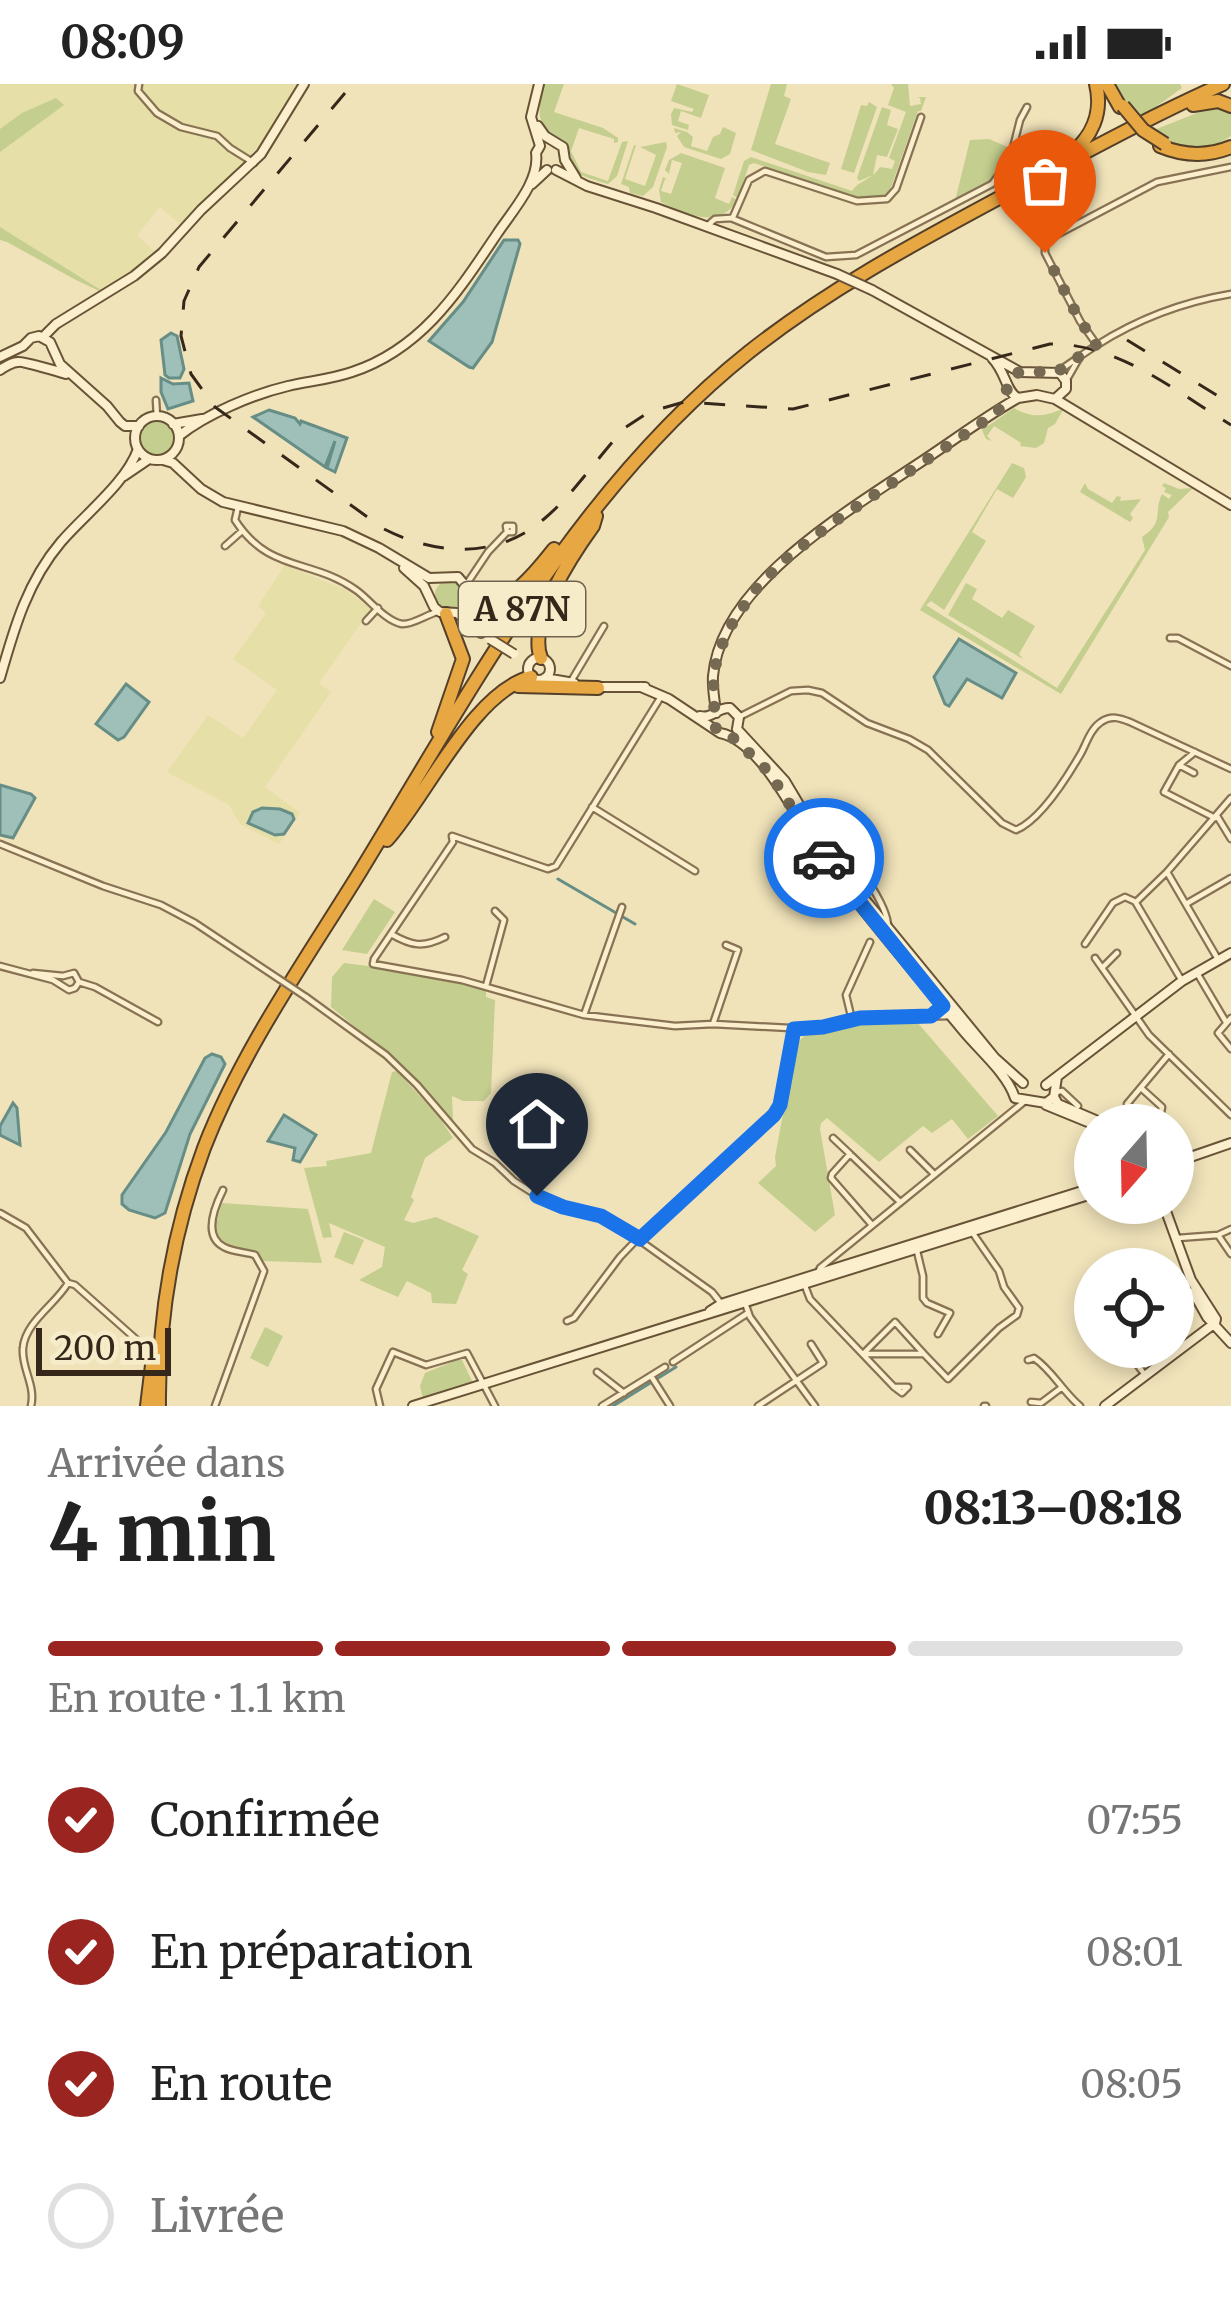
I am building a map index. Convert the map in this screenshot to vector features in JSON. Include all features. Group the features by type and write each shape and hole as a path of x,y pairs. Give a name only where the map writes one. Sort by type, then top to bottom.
{"highway":[{"path":"1031,181 1075,151 1088,136 1098,106 1096,84"},
{"path":"1109,84 1143,130 1163,145 1202,150 1231,144"},
{"name":"A 87N","path":"163,1406 159,1363 172,1257 193,1180 221,1110 274,1012 528,600 646,447 748,353 861,274 1222,84"},
{"name":"A 87N","path":"163,1406 173,1293 189,1217 243,1078 592,515 680,423 752,358 840,295 1231,89"},
{"path":"1193,105 1218,101 1231,106"},
{"path":"387,840 460,737 512,683 540,670 537,648 542,624 574,553 593,526 592,515 579,519 508,596 484,603 467,596"},
{"path":"414,783 461,670 461,650 448,613"},
{"path":"492,702 518,686 598,688"},
{"path":"147,1406 165,1303"}],"street":[{"path":"139,84 138,91 157,113 181,127 217,136 254,163"},
{"path":"0,363 31,338 43,337 152,262 254,163 304,84"},
{"path":"539,84 531,117 540,146 536,157 547,168 837,274 1020,372 1057,372 1097,344 1161,312 1231,294"},
{"path":"707,226 716,219 731,218 826,256 863,252 992,184 1010,160 1027,106"},
{"path":"533,107 538,127 563,147 573,175 593,186"},
{"path":"731,218 749,179 765,171 857,201 887,199 895,191 921,117"},
{"path":"540,146 551,141"},
{"path":"179,436 206,418 270,390 360,370 400,350 441,313 524,194 547,168 565,160"},
{"path":"1097,344 1045,253 1046,239 1156,182 1231,167"},
{"path":"718,230 726,221 745,225"},
{"path":"42,367 50,362 57,330 70,316"},
{"path":"43,337 72,377 124,426 139,427"},
{"path":"21,362 23,346"},
{"path":"1055,399 1082,356"},
{"path":"992,358 1018,398"},
{"path":"0,363 21,362 72,377"},
{"path":"998,412 1008,386 1020,372"},
{"path":"1057,372 1082,412"},
{"path":"715,727 719,700 715,665 724,638 758,586 789,556 885,486 1018,398 1037,395 1082,412 1231,505"},
{"path":"96,397 149,459"},
{"path":"156,400 157,417"},
{"path":"118,481 137,443 139,427 147,419 157,417 173,424 206,418"},
{"path":"173,424 179,436 177,460 190,476 250,509"},
{"path":"163,460 176,449"},
{"path":"0,678 20,610 42,569 118,481 149,459 172,463 212,496 238,507 343,531 429,578 458,577 480,563 507,532"},
{"path":"238,507 235,520 265,553 342,581 401,623 448,613 467,596 480,563"},
{"path":"225,545 242,531"},
{"path":"392,556 448,613 540,670 598,688 641,687 663,692 703,717 734,710 739,716"},
{"path":"458,577 485,636"},
{"path":"419,617 440,578"},
{"path":"366,620 378,608"},
{"path":"570,682 604,626"},
{"path":"1170,638 1231,666"},
{"path":"641,687 662,695 720,733 733,731"},
{"path":"733,731 739,716 790,691 822,693 867,723 928,750 1002,824 1016,830 1028,824 1057,790 1096,726 1106,719 1124,719 1231,770"},
{"path":"662,695 552,869 452,836 453,842 374,964 486,986 584,1015 674,1026 794,1029 852,1020 955,1015"},
{"path":"733,731 785,781 831,858 1009,1082 1018,1100 1047,1103 1043,1088"},
{"path":"733,731 769,772 825,860 943,1006 994,1058 1074,1112"},
{"path":"1196,752 1179,765 1165,793 1216,817 1231,839"},
{"path":"1179,765 1194,773"},
{"path":"1136,902 1231,798"},
{"path":"592,807 695,871"},
{"path":"814,831 831,838 855,862 886,912 888,928"},
{"path":"0,844 161,905 195,923 386,1054 472,1149 516,1183 544,1200 601,1216 640,1239 708,1290 717,1309"},
{"path":"1168,872 1219,961"},
{"path":"1186,904 1231,878"},
{"path":"1085,944 1116,900 1125,897 1136,902 1182,981"},
{"path":"486,986 504,920 495,911"},
{"path":"584,1015 620,913"},
{"path":"391,934 408,944 426,946 445,938"},
{"path":"852,1020 847,995 870,942"},
{"path":"713,1024 738,950 726,945"},
{"path":"1102,968 1117,953"},
{"path":"1043,1088 1182,981 1231,953"},
{"path":"1095,958 1169,1054 1231,1115"},
{"path":"0,966 62,980 74,973 79,982 158,1022"},
{"path":"1197,973 1228,1020 1218,1035 1231,1049"},
{"path":"62,980 65,989 79,982"},
{"path":"931,1016 943,1006"},
{"path":"567,1321 620,1257 774,1115 794,1029"},
{"path":"1128,1104 1169,1054"},
{"path":"1007,1114 1016,1085 1062,1091 1076,1104"},
{"path":"1141,1088 1159,1104"},
{"path":"819,1278 820,1268 933,1173 1029,1101"},
{"path":"1029,1101 1074,1117"},
{"path":"832,1138 899,1202"},
{"path":"1194,1158 1231,1146"},
{"path":"910,1150 933,1173"},
{"path":"850,1154 831,1178 872,1225"},
{"path":"215,1406 264,1271 252,1253 225,1247 215,1238 212,1224 224,1190"},
{"path":"950,1236 1074,1197"},
{"path":"401,1406 717,1309 745,1305 1074,1197"},
{"path":"0,1213 20,1222 68,1283 124,1327 136,1344"},
{"path":"1169,1224 1191,1280 1231,1343"},
{"path":"1174,1239 1218,1235 1231,1228"},
{"path":"863,1354 895,1322 948,1379 1019,1312 972,1232"},
{"path":"1218,1235 1231,1254"},
{"path":"916,1247 922,1298 952,1311 938,1334"},
{"path":"804,1282 810,1299 894,1387"},
{"path":"31,1406 33,1390 23,1344 28,1331 68,1283"},
{"path":"673,1362 745,1305"},
{"path":"745,1305 815,1406"},
{"path":"1105,1406 1215,1323"},
{"path":"758,1406 824,1363 811,1344"},
{"path":"380,1406 376,1389 393,1352 424,1365 467,1353 496,1406"},
{"path":"863,1354 924,1354"},
{"path":"1028,1360 1040,1360 1080,1406"},
{"path":"603,1406 653,1379 665,1367"},
{"path":"1140,1368 1145,1375"},
{"path":"597,1372 624,1393"},
{"path":"653,1379 670,1406"},
{"path":"1031,1402 1041,1403 1061,1388"}],"shaded area":[{"path":"0,84 299,84 268,137 181,225 160,207 137,235 157,254 107,293 0,227 0,152 63,104 0,129"},
{"path":"285,565 344,589 371,609 319,683 331,692 265,787 300,813 279,844 240,824 229,805 167,772 208,715 243,738 277,690 233,659 266,613 258,606"}],"green space":[{"path":"544,84 564,84 554,112 603,128 618,138 614,143 614,139 579,128 571,151 581,172 608,181 622,142 628,141 617,176 608,184 581,174 564,142 543,125"},
{"path":"677,84 709,95 701,118 681,111 678,121 689,125 688,130 672,125 674,108 694,109 671,101"},
{"path":"771,84 787,84 784,96 791,99 775,144 830,163 826,175 751,150"},
{"path":"891,84 908,84 910,106 921,104 917,97 926,97 889,193 856,198 754,163 749,165 738,198 733,195 744,161 751,157 852,191 880,167 892,169 895,161 889,158 906,112 888,105"},
{"path":"1115,84 1180,84 1182,88 1137,121"},
{"path":"56,98 64,105 0,152 0,129"},
{"path":"869,102 877,107 854,173 841,169 861,105"},
{"path":"1217,105 1231,110 1231,136 1221,142 1190,147 1149,132"},
{"path":"882,107 891,110 887,125 898,129 887,157 877,155 873,175 859,181 857,178"},
{"path":"723,127 736,133 730,154 721,159 684,147 677,136 681,132 675,133 674,128 693,137 691,146 707,151"},
{"path":"989,139 1010,148 1003,167 990,181 955,201 970,140"},
{"path":"666,142 653,187 643,196 630,193 621,184 634,145 625,179 645,186 656,155 640,147"},
{"path":"681,153 725,168 715,198 729,204 732,197 737,200 730,209 702,217 661,202 659,190 663,177 668,180 661,191 671,194 682,163 672,160 669,174 665,170 669,160"},
{"path":"0,227 114,298 0,240"},
{"path":"1014,408 1039,415 1064,408 1048,428 1044,443 1036,448 1020,446 994,426 987,436 992,441 986,439 982,430"},
{"path":"157,421 169,427 175,439 169,451 157,457 145,451 139,439 145,427"},
{"path":"1012,463 1024,468 1026,477 1013,498 997,489 972,532 986,541 944,610 931,601 926,605 1057,688 1145,550 1142,537 1156,522 1162,494 1169,499 1172,495 1164,492 1164,483 1193,488 1168,512 1061,694 920,610"},
{"path":"1085,483 1112,503 1117,496 1120,501 1141,499 1130,522 1080,492"},
{"path":"449,581 459,585 463,595 459,605 449,609 439,605 435,595 439,585"},
{"path":"966,583 977,589 972,599 1002,618 1008,610 1035,626 1019,654 1023,659 948,615"},
{"path":"374,899 395,912 367,954 342,950"},
{"path":"344,963 486,988 486,997 495,1000 491,1093 484,1101 452,1096 453,1121 393,1058 331,1007 332,977"},
{"path":"917,1022 998,1116 968,1139 952,1119 932,1133 923,1126 879,1162 827,1118 820,1129 835,1215 815,1232 758,1183 776,1166 796,1044 806,1034 864,1023"},
{"path":"397,1071 453,1138 425,1158 404,1220 413,1223 436,1217 479,1236 462,1270 468,1274 456,1304 432,1303 431,1293 407,1281 398,1297 359,1280 382,1267 385,1247 329,1223 332,1237 323,1238 304,1168 371,1153 392,1072"},
{"path":"222,1203 308,1209 322,1263 263,1261 221,1241 216,1224"},
{"path":"344,1232 364,1240 353,1265 334,1257"},
{"path":"265,1327 283,1336 268,1367 250,1358"},
{"path":"462,1360 473,1383 423,1399 420,1386 425,1373"}],"water":[{"path":"504,240 520,244 492,342 473,368 469,367 429,341 463,302"},
{"path":"171,333 177,336 184,369 180,378 165,375 161,340"},
{"path":"161,378 173,384 189,383 193,401 168,409"},
{"path":"269,410 347,438 335,472 327,468 335,441 325,467 253,417"},
{"path":"959,639 1016,673 1002,698 967,679 949,706 945,704 934,677"},
{"path":"126,684 149,702 118,740 96,724"},
{"path":"0,785 35,798 13,838 0,835"},
{"path":"262,808 292,814 294,819 284,834 248,823 253,812"},
{"path":"212,1054 225,1064 190,1134 165,1213 155,1218 129,1210 122,1204 122,1195 166,1132 205,1058"},
{"path":"13,1103 17,1108 20,1145 0,1135"},
{"path":"284,1115 316,1135 300,1162 293,1160 295,1148 268,1141"}],"waterway":[{"path":"558,879 635,924"},
{"path":"613,1406 676,1367"}],"railway":[{"path":"345,93 199,267 184,301 181,336 191,374 215,407 384,529 404,538 466,549 506,542 526,532 566,498 626,427 649,412 684,402 793,409 1050,344 1099,351 1122,360 1231,425"},
{"path":"1127,340 1231,404"}],"way so far":[{"path":"824,858 769,772 715,727 713,676 719,651 750,597 789,556 998,412 1012,376 1057,372 1097,344 1045,253"}],"route":[{"path":"537,1196 601,1216 640,1239 774,1115 794,1029 860,1018 931,1016 943,1006 824,858"}]}
